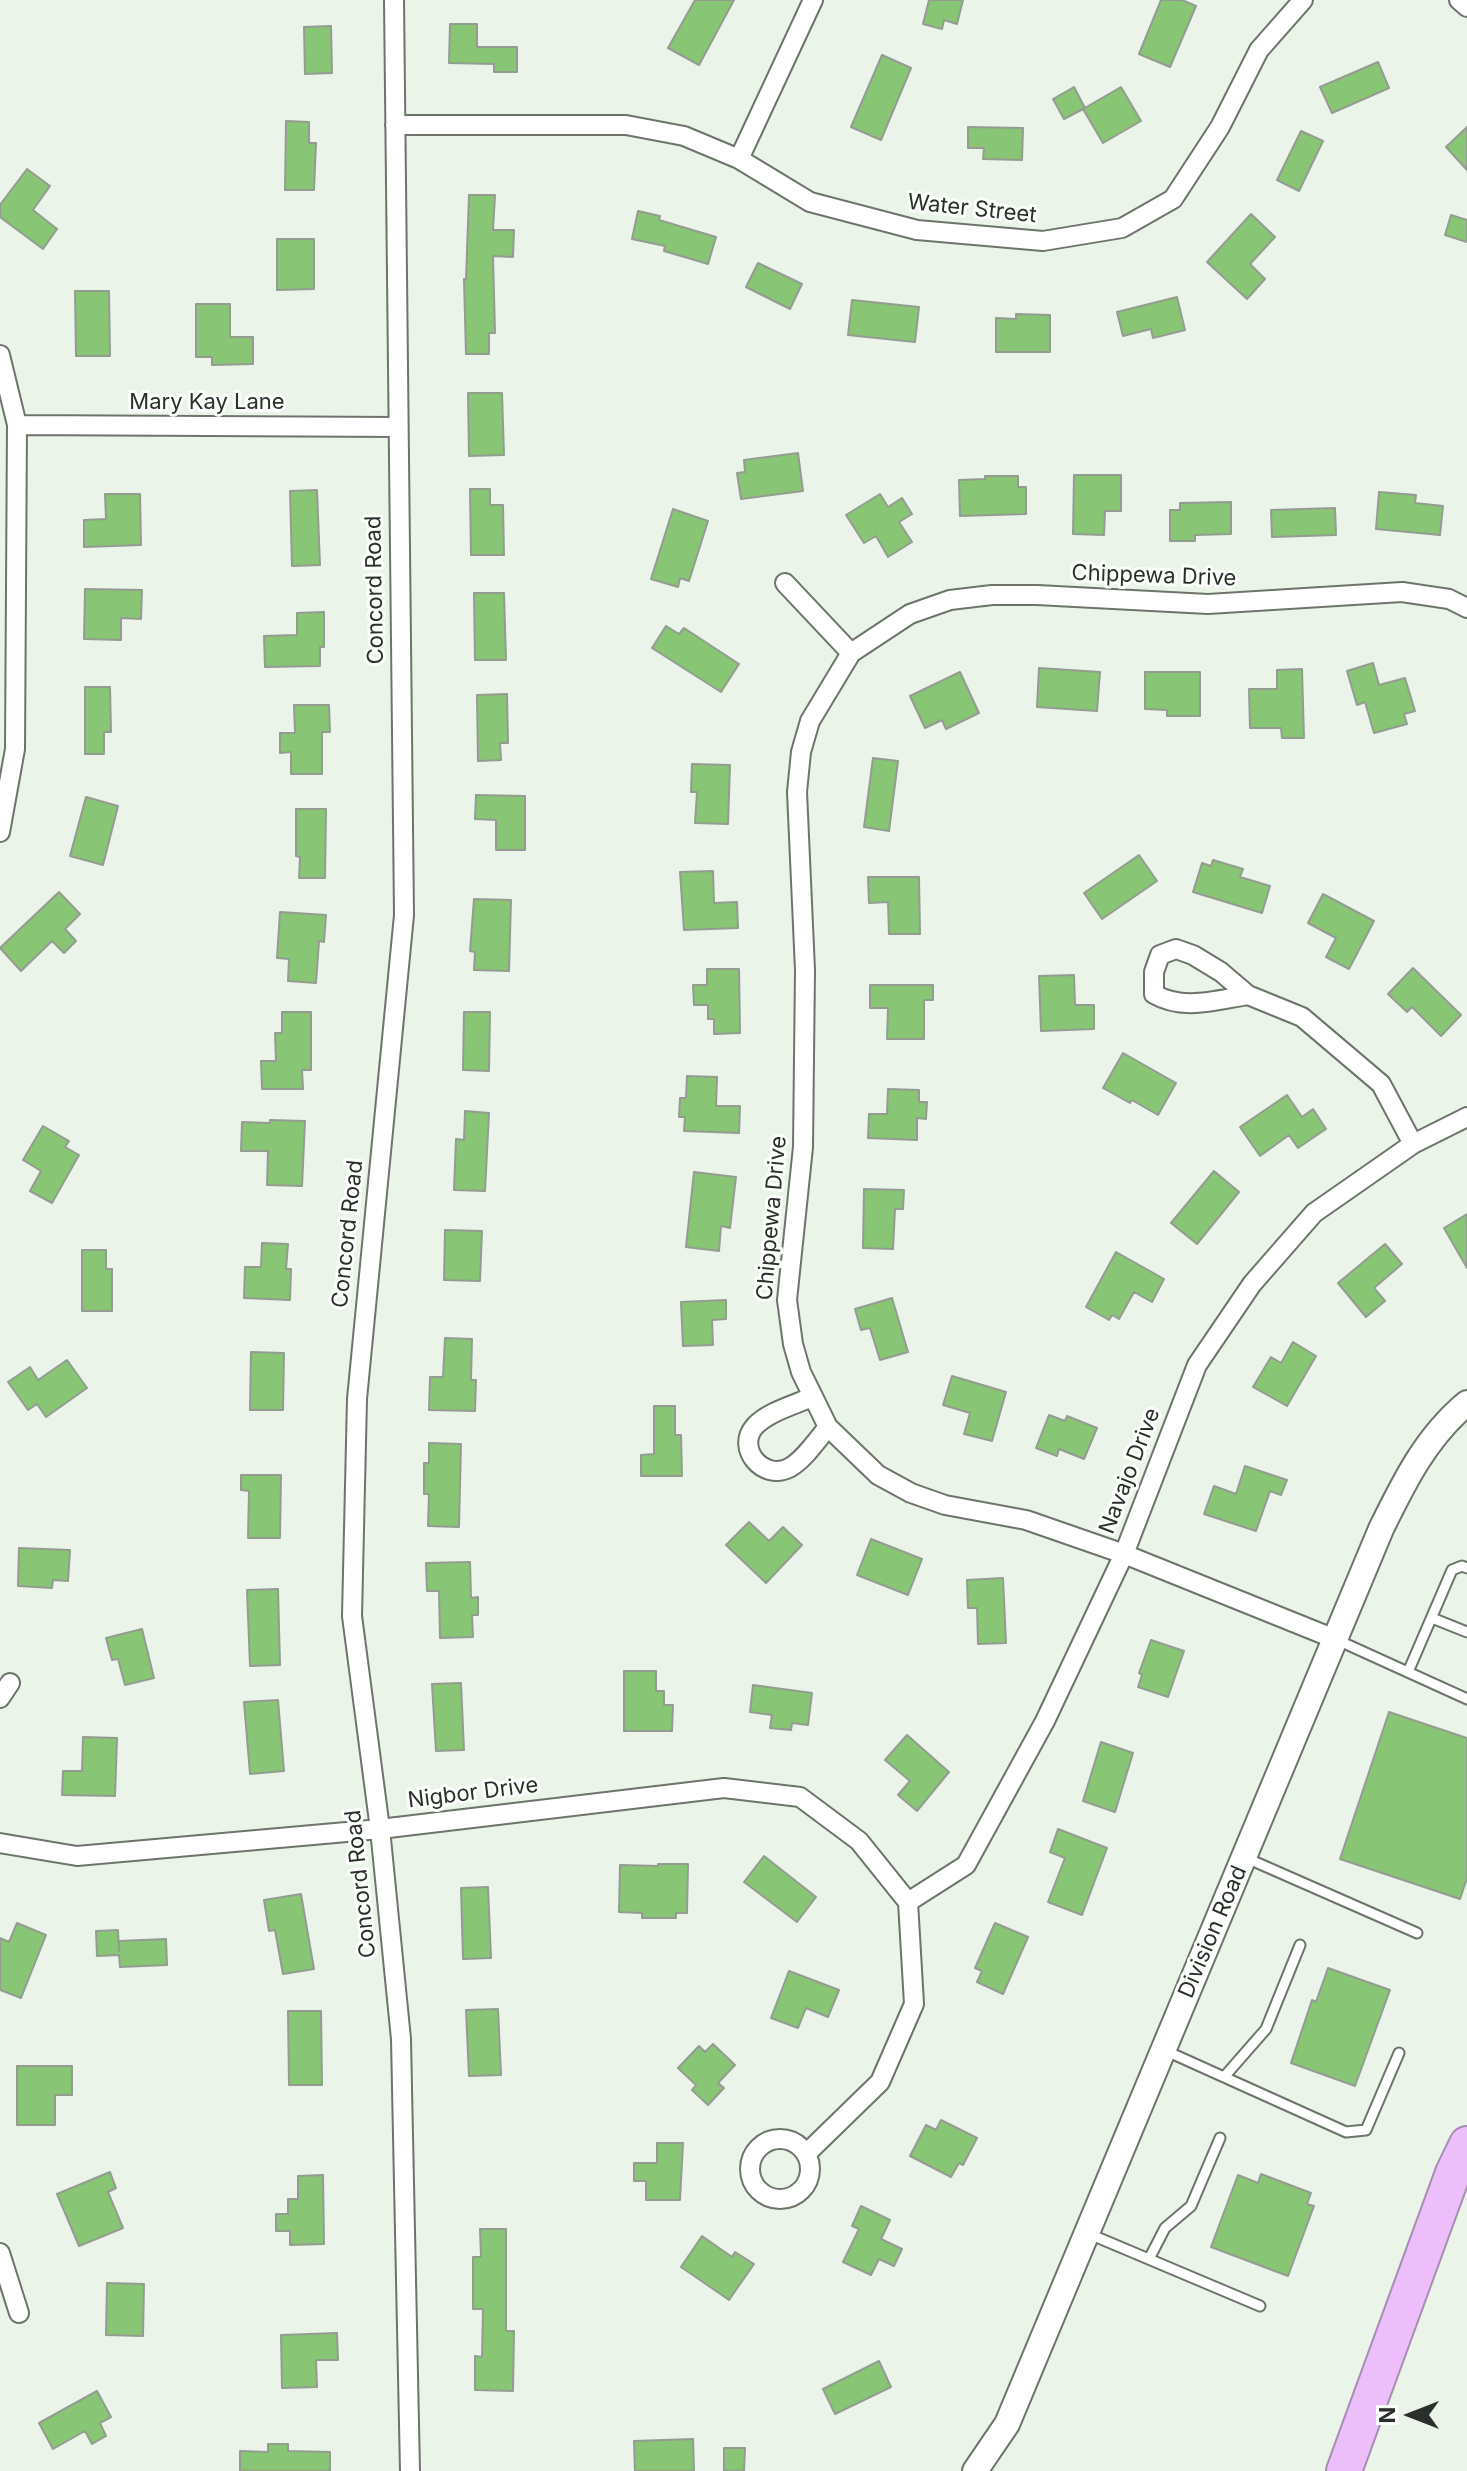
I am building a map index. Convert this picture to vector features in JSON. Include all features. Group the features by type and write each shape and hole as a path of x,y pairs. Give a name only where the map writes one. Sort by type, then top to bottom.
{"highway":[{"path":"1344,2471 1453,2173 1467,2144"}],"street":[{"name":"Concord Road","path":"394,0 404,915 357,1399 352,1616 380,1829 401,2039 410,2471"},
{"path":"739,159 813,0"},
{"name":"Water Street","path":"395,125 626,125 684,136 739,159 810,202 917,230 1043,241 1122,228 1173,199 1220,127 1259,50 1303,0"},
{"path":"1459,0 1467,7"},
{"path":"0,355 17,425 15,749 0,832"},
{"name":"Mary Kay Lane","path":"17,425 397,427"},
{"path":"785,583 851,653"},
{"name":"Chippewa Drive","path":"1335,1639 1124,1554 1026,1520 945,1505 911,1493 878,1475 828,1427 812,1397 793,1344 787,1300 803,1147 805,970 797,792 801,752 810,721 851,653 910,614 950,600 992,595 1208,604 1402,592 1449,599 1467,608"},
{"path":"1248,995 1184,1005 1154,994 1154,972 1160,955 1176,949 1221,972 1248,995 1302,1017 1381,1084 1413,1144"},
{"name":"Navajo Drive","path":"908,1902 966,1865 1045,1721 1124,1554 1197,1365 1252,1284 1314,1213 1413,1144 1467,1117"},
{"path":"812,1397 761,1420 751,1430 748,1444 753,1459 768,1472 780,1472 792,1467 828,1427"},
{"name":"Division Road","path":"975,2471 1007,2424 1404,1480 1430,1440 1467,1403"},
{"name":"Nigbor Drive","path":"0,1843 77,1856 380,1829 724,1788 800,1797 859,1841 908,1902"},
{"path":"806,2154 880,2082 914,2004 908,1902"},
{"path":"0,2253 19,2313"}],"lane":[{"path":"1408,1672 1452,1570 1462,1566 1467,1568"},
{"path":"1432,1618 1467,1632"},
{"path":"1335,1639 1467,1699"},
{"path":"1244,1857 1417,1933"},
{"path":"1224,2077 1266,2029 1300,1945"},
{"path":"1164,2050 1346,2132 1366,2130 1399,2053"},
{"path":"1149,2259 1165,2228 1191,2206 1220,2138"},
{"path":"1087,2233 1260,2306"}],"building":[{"path":"695,0 734,0 699,65 668,48"},
{"path":"929,0 963,0 957,24 944,20 942,29 923,24"},
{"path":"1161,0 1182,0 1196,6 1170,67 1139,54"},
{"path":"450,24 477,24 477,47 517,47 517,72 494,72 494,64 449,63"},
{"path":"331,26 332,73 305,74 304,27"},
{"path":"882,55 911,68 881,140 851,127"},
{"path":"1378,62 1389,88 1332,113 1320,87"},
{"path":"1074,87 1085,108 1064,119 1053,99"},
{"path":"1121,87 1141,121 1103,143 1083,109"},
{"path":"286,121 309,122 309,143 316,143 314,190 285,190"},
{"path":"968,127 1023,128 1022,160 983,159 984,148 968,148"},
{"path":"1467,127 1467,170 1446,147"},
{"path":"1301,131 1323,141 1299,191 1277,180"},
{"path":"27,169 50,186 33,210 57,229 43,249 0,217 0,205"},
{"path":"469,195 495,195 493,230 514,230 513,257 493,256 495,333 489,333 489,354 466,354 464,279"},
{"path":"638,211 716,237 708,264 664,251 665,246 632,239"},
{"path":"1251,214 1275,237 1250,264 1265,279 1247,299 1207,262"},
{"path":"1451,215 1467,220 1467,242 1445,235"},
{"path":"277,239 314,239 314,289 277,290"},
{"path":"758,263 802,284 790,309 746,287"},
{"path":"75,291 109,291 110,356 76,356"},
{"path":"1177,297 1185,330 1153,338 1151,329 1123,336 1117,312"},
{"path":"852,300 919,307 915,342 848,335"},
{"path":"196,304 230,304 230,337 253,337 253,364 212,365 212,357 196,357"},
{"path":"1016,314 1050,315 1050,352 996,352 996,318 1016,319"},
{"path":"468,393 502,393 504,455 469,456"},
{"path":"798,453 803,491 741,499 737,473 745,472 744,460"},
{"path":"1074,475 1121,475 1121,511 1105,511 1104,535 1073,534"},
{"path":"985,476 1018,476 1018,487 1026,487 1026,514 960,516 959,480 985,479"},
{"path":"470,489 490,489 490,505 503,505 504,555 471,555"},
{"path":"317,490 320,565 292,566 290,491"},
{"path":"1379,492 1416,495 1415,503 1443,506 1440,535 1376,529"},
{"path":"105,494 140,494 141,545 84,547 84,520 106,519"},
{"path":"880,494 888,507 902,498 912,514 899,522 912,542 888,557 876,536 864,543 846,515"},
{"path":"1231,502 1231,534 1195,535 1195,541 1170,541 1170,510 1180,510 1180,503"},
{"path":"1335,508 1336,535 1272,537 1271,510"},
{"path":"673,509 708,521 689,581 680,578 678,587 651,579"},
{"path":"85,589 142,590 141,619 121,618 121,640 84,639"},
{"path":"474,593 504,593 506,660 475,660"},
{"path":"324,612 324,647 320,647 320,666 265,667 264,636 297,635 297,613"},
{"path":"666,626 679,634 684,628 739,664 721,692 652,648"},
{"path":"1373,663 1379,685 1405,678 1415,711 1404,714 1407,724 1374,733 1365,702 1357,705 1347,671"},
{"path":"1039,668 1100,672 1097,711 1037,707"},
{"path":"1302,669 1304,738 1282,738 1281,728 1250,728 1249,689 1277,689 1277,670"},
{"path":"960,672 979,713 946,729 942,720 925,728 910,696"},
{"path":"1145,672 1200,672 1200,716 1167,716 1167,710 1145,709"},
{"path":"85,687 110,687 111,732 104,732 104,754 85,754"},
{"path":"507,694 508,743 500,743 501,760 478,761 477,695"},
{"path":"294,705 329,705 330,732 322,732 322,774 291,774 291,752 280,753 280,733 295,733"},
{"path":"873,758 898,761 889,831 864,827"},
{"path":"692,764 730,765 728,824 695,823 697,792 691,792"},
{"path":"476,795 525,796 525,850 496,850 496,820 475,819"},
{"path":"86,797 118,806 103,865 70,856"},
{"path":"296,809 326,809 325,878 299,878"},
{"path":"1139,855 1157,881 1102,919 1084,893"},
{"path":"1213,860 1243,869 1240,877 1270,886 1262,913 1193,892 1202,863 1211,866"},
{"path":"713,871 714,903 737,902 738,928 684,930 680,872"},
{"path":"868,877 919,877 920,934 889,934 888,902 869,903"},
{"path":"59,892 80,914 65,929 76,941 64,953 52,941 21,971 0,948"},
{"path":"1323,894 1374,921 1349,969 1326,957 1336,938 1308,923"},
{"path":"474,899 511,900 509,971 474,970 475,952 470,951"},
{"path":"280,912 326,915 324,942 319,941 316,983 288,981 289,959 277,958"},
{"path":"1413,968 1461,1015 1441,1036 1412,1007 1407,1012 1388,994"},
{"path":"707,969 739,969 740,1033 714,1034 714,1019 708,1019 708,1005 694,1005 693,985 707,985"},
{"path":"1074,975 1075,1005 1094,1005 1094,1029 1041,1031 1039,976"},
{"path":"870,985 933,985 933,1000 924,1000 924,1039 887,1039 888,1008 870,1008"},
{"path":"282,1012 311,1012 311,1070 302,1070 303,1089 262,1089 261,1061 276,1061 275,1033 282,1033"},
{"path":"464,1012 490,1012 489,1071 463,1070"},
{"path":"1123,1053 1176,1083 1158,1115 1103,1088"},
{"path":"687,1076 717,1077 716,1106 740,1106 739,1133 684,1131 685,1117 679,1117 680,1098 686,1098"},
{"path":"888,1089 919,1090 919,1102 927,1102 926,1119 917,1118 917,1140 868,1138 869,1114 887,1114"},
{"path":"1287,1095 1302,1117 1313,1109 1326,1129 1298,1148 1289,1135 1260,1156 1240,1127"},
{"path":"465,1111 489,1113 485,1191 454,1190 456,1139 464,1140"},
{"path":"270,1120 305,1121 302,1186 267,1185 268,1151 241,1151 242,1122 270,1123"},
{"path":"43,1126 69,1141 65,1147 79,1155 52,1203 30,1191 41,1171 23,1160"},
{"path":"1214,1171 1239,1192 1197,1244 1171,1223"},
{"path":"694,1172 736,1177 730,1228 721,1226 719,1251 686,1247"},
{"path":"864,1189 904,1190 903,1209 895,1209 893,1249 863,1248"},
{"path":"1467,1214 1467,1268 1444,1228"},
{"path":"445,1230 482,1231 480,1281 444,1280"},
{"path":"262,1243 288,1244 286,1269 291,1269 290,1300 244,1298 245,1267 261,1267"},
{"path":"1385,1244 1402,1264 1374,1288 1385,1301 1366,1317 1338,1283"},
{"path":"82,1250 106,1250 106,1269 112,1269 112,1311 82,1311"},
{"path":"1116,1252 1164,1279 1152,1302 1134,1292 1119,1319 1112,1315 1109,1320 1086,1307"},
{"path":"892,1298 908,1352 880,1360 870,1328 861,1330 855,1309"},
{"path":"726,1300 726,1319 712,1320 713,1345 683,1346 681,1302"},
{"path":"445,1338 472,1339 471,1380 476,1380 475,1411 429,1410 430,1377 443,1377"},
{"path":"1293,1342 1316,1356 1287,1406 1253,1387 1271,1357 1281,1363"},
{"path":"251,1352 284,1353 283,1410 250,1410"},
{"path":"67,1360 87,1388 46,1417 37,1404 28,1410 8,1382 30,1367 38,1380"},
{"path":"952,1376 1006,1392 992,1441 964,1434 970,1413 943,1405"},
{"path":"654,1406 675,1406 675,1435 681,1435 682,1476 641,1476 641,1455 654,1454"},
{"path":"1049,1415 1065,1421 1067,1416 1097,1428 1084,1459 1059,1449 1057,1456 1036,1448"},
{"path":"429,1443 461,1444 459,1527 428,1526 429,1494 424,1494 424,1463 429,1463"},
{"path":"1245,1466 1287,1480 1281,1495 1270,1491 1256,1531 1204,1514 1214,1486 1236,1494"},
{"path":"241,1475 281,1475 280,1538 248,1538 249,1491 241,1490"},
{"path":"749,1522 769,1541 783,1527 802,1545 766,1583 726,1545"},
{"path":"871,1539 922,1559 908,1595 857,1575"},
{"path":"19,1548 70,1550 68,1581 53,1580 52,1588 18,1586"},
{"path":"470,1562 471,1598 478,1597 478,1615 472,1615 473,1637 440,1638 439,1591 427,1591 426,1563"},
{"path":"1003,1578 1006,1643 978,1644 977,1608 968,1608 967,1580"},
{"path":"278,1589 280,1665 250,1666 247,1590"},
{"path":"142,1629 154,1678 125,1685 118,1659 112,1660 106,1638"},
{"path":"1151,1640 1184,1651 1168,1697 1138,1687 1142,1675 1139,1673"},
{"path":"624,1671 656,1671 656,1691 664,1691 664,1705 673,1705 672,1731 624,1731"},
{"path":"461,1683 464,1750 436,1751 432,1684"},
{"path":"753,1685 812,1693 808,1725 792,1723 791,1730 770,1728 772,1715 750,1712"},
{"path":"278,1700 284,1771 250,1774 244,1702"},
{"path":"1389,1712 1467,1738 1467,1878 1460,1899 1340,1859"},
{"path":"907,1735 949,1772 917,1811 898,1795 910,1781 885,1760"},
{"path":"83,1737 117,1738 115,1796 62,1795 63,1771 82,1771"},
{"path":"1101,1742 1133,1753 1115,1812 1083,1801"},
{"path":"1058,1829 1107,1848 1082,1915 1048,1902 1065,1858 1050,1852"},
{"path":"764,1856 816,1897 797,1922 744,1882"},
{"path":"688,1864 687,1913 676,1913 676,1918 642,1918 642,1913 619,1912 620,1865"},
{"path":"488,1887 491,1958 463,1959 461,1888"},
{"path":"301,1894 314,1969 283,1974 275,1930 269,1931 264,1900"},
{"path":"17,1923 46,1935 21,1998 0,1990 0,1938 9,1942"},
{"path":"995,1923 1028,1937 1003,1994 977,1982 982,1971 975,1968"},
{"path":"118,1930 119,1951 119,1941 166,1939 167,1965 120,1967 119,1955 97,1956 96,1931"},
{"path":"1328,1968 1390,1990 1355,2086 1291,2063 1312,2000 1316,2002"},
{"path":"789,1971 839,1990 828,2017 806,2008 798,2028 771,2018"},
{"path":"498,2009 501,2075 469,2076 466,2010"},
{"path":"288,2011 321,2011 322,2085 289,2085"},
{"path":"713,2044 735,2065 718,2083 724,2088 708,2105 692,2090 696,2085 678,2068 699,2046 705,2052"},
{"path":"17,2066 72,2066 72,2095 55,2095 55,2125 17,2125"},
{"path":"941,2120 977,2138 963,2165 959,2163 951,2177 910,2156 926,2125 936,2130"},
{"path":"657,2143 683,2143 680,2200 646,2200 646,2181 634,2181 634,2163 657,2163"},
{"path":"110,2172 116,2188 108,2192 123,2228 79,2246 57,2194"},
{"path":"1261,2174 1311,2193 1307,2204 1314,2206 1288,2276 1211,2247 1238,2175 1258,2183"},
{"path":"323,2175 324,2244 290,2245 290,2231 276,2231 276,2214 288,2214 288,2199 298,2199 298,2176"},
{"path":"861,2206 890,2220 881,2239 902,2249 894,2266 879,2259 871,2275 843,2262 859,2229 852,2226"},
{"path":"480,2229 506,2229 506,2331 514,2331 513,2391 475,2390 475,2356 482,2357 483,2309 473,2309 473,2257 481,2257"},
{"path":"702,2236 732,2257 735,2252 754,2264 729,2300 681,2267"},
{"path":"107,2283 144,2284 143,2336 106,2335"},
{"path":"337,2333 338,2360 316,2360 317,2387 282,2388 281,2335"},
{"path":"879,2361 891,2387 835,2414 823,2389"},
{"path":"97,2391 111,2417 100,2423 106,2436 92,2444 85,2431 53,2449 39,2423"},
{"path":"693,2439 694,2471 635,2471 634,2441"},
{"path":"268,2444 288,2444 288,2451 330,2452 330,2471 240,2471 240,2451 268,2452"},
{"path":"724,2448 745,2448 744,2471 724,2471"}]}
